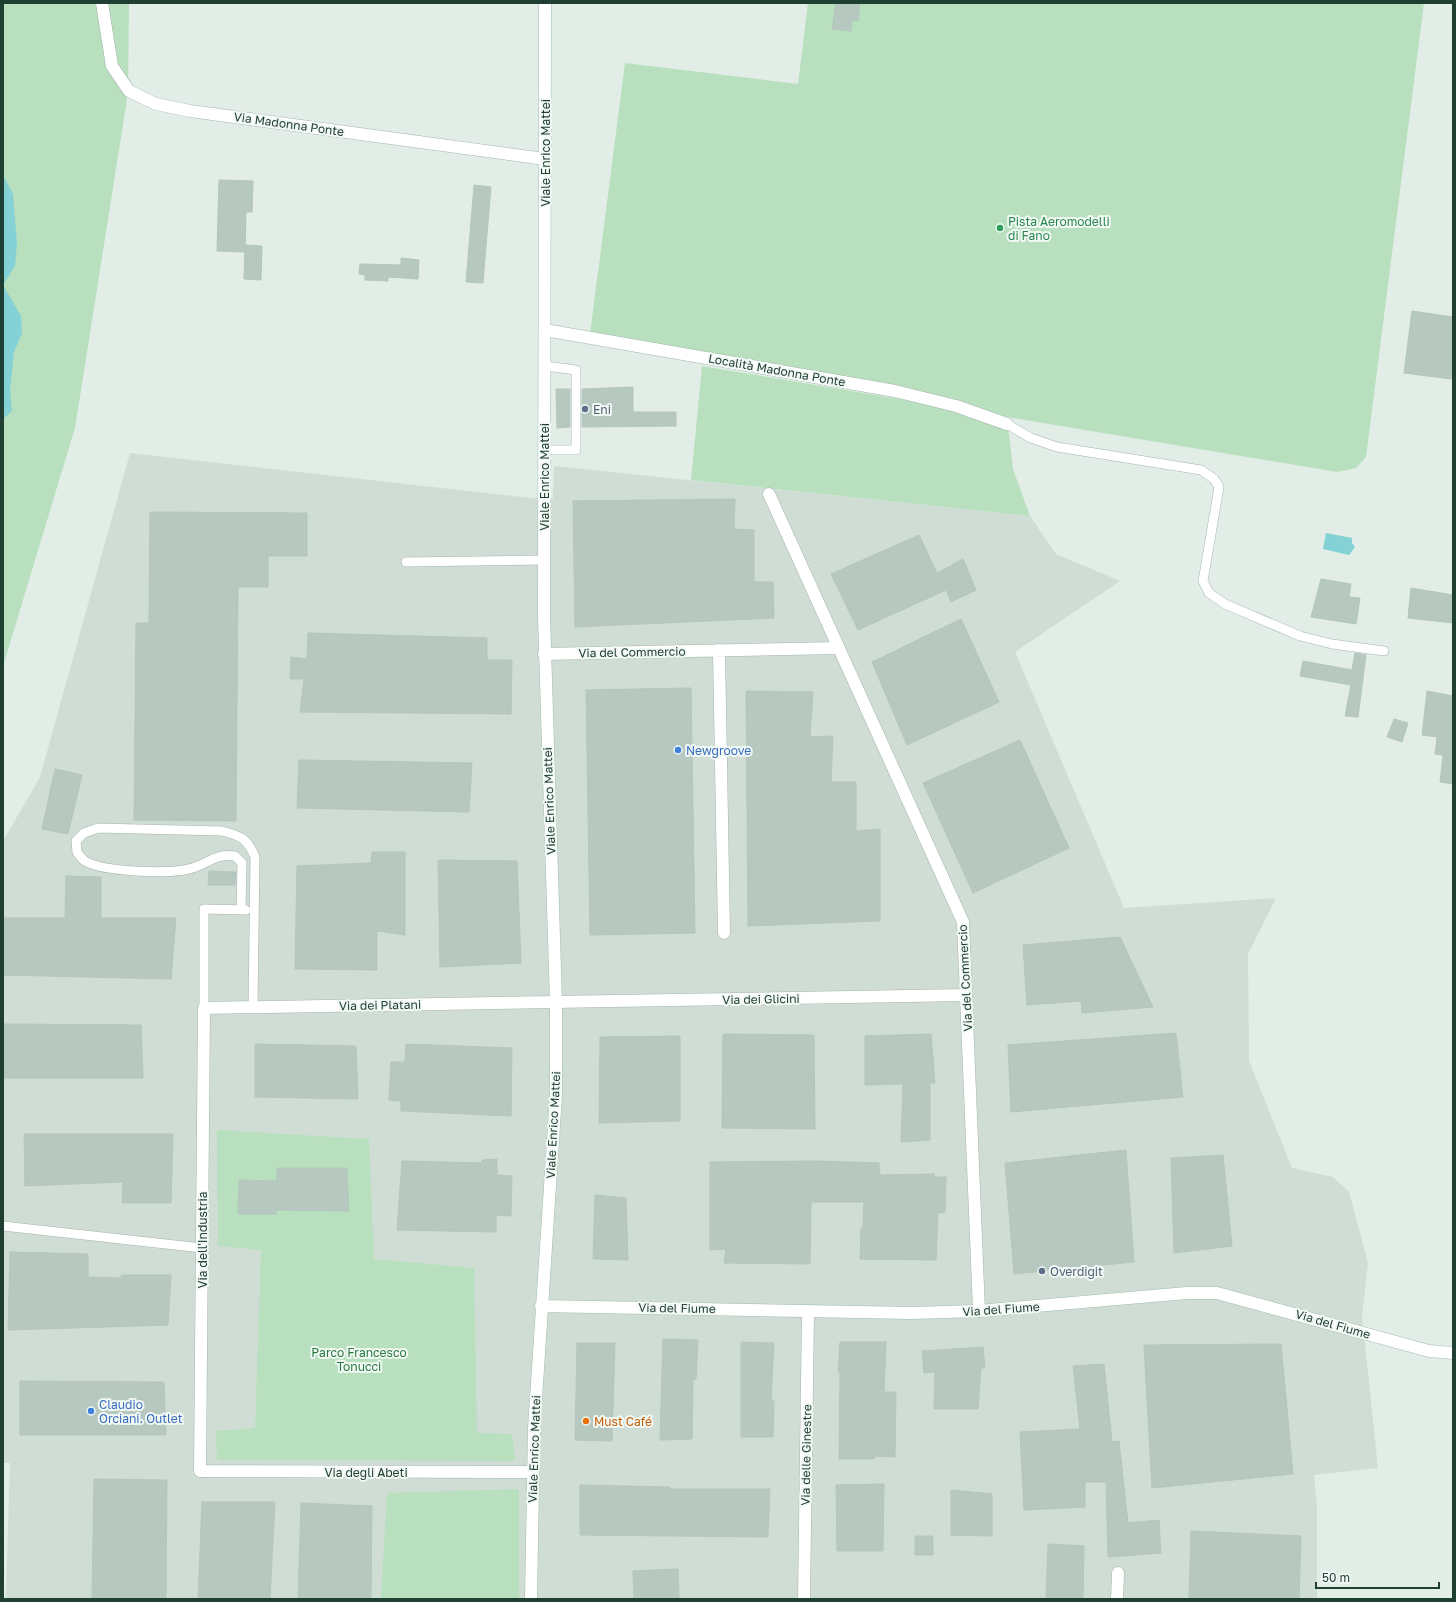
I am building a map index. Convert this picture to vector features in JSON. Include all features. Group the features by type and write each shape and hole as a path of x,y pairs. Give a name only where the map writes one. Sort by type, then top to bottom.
{"street":[{"name":"Via Madonna Ponte","path":"102,3 112,66 129,91 156,104 190,111 545,160"},
{"name":"Viale Enrico Mattei","path":"531,1599 533,1472 541,1306 556,1095 556,1002 544,654 545,3"},
{"name":"Località Madonna Ponte","path":"545,330 895,391 956,406 1006,424"},
{"name":"Via del Commercio","path":"770,494 963,922 979,1311"},
{"name":"Via del Commercio","path":"544,654 839,648"},
{"path":"719,650 724,933"},
{"name":"Via dei Glicini","path":"556,1002 966,995"},
{"name":"Via dei Platani","path":"204,1008 556,1002"},
{"name":"Via dell'Industria","path":"200,1471 204,1008"},
{"name":"Via del Fiume","path":"541,1306 912,1313 979,1311 1187,1293 1217,1293 1429,1351 1453,1353"},
{"name":"Via delle Ginestre","path":"804,1599 808,1311"},
{"name":"Via degli Abeti","path":"200,1471 533,1472"},
{"path":"1117,1599 1118,1573"}],"lane":[{"path":"544,450 576,450 576,370 545,366"},
{"path":"1006,424 1031,438 1057,447 1200,470 1214,479 1219,487 1203,581 1209,592 1225,604 1300,636 1332,644 1384,651"},
{"path":"406,562 544,560"},
{"path":"241,910 242,863 235,856 224,854 189,870 135,871 102,867 86,861 77,852 76,841 84,833 98,828 222,831 239,836 249,843 255,857 253,1007"},
{"path":"204,1008 204,909 254,910"},
{"path":"3,1226 202,1248"}],"shaded area":[{"path":"130,453 531,498 553,498 554,466 1030,516 1056,554 1120,581 1015,652 1124,908 1276,898 1248,954 1249,1061 1292,1168 1333,1177 1349,1192 1368,1263 1362,1316 1378,1468 1314,1475 1317,1505 1317,1599 6,1599 10,1463 3,1463 3,841 40,777"}],"green space":[{"path":"3,3 129,3 128,93 75,428 3,666"},
{"name":"Pista Aeromodelli di Fano","path":"808,3 1424,3 1366,457 1356,468 1337,472 1007,417 1013,469 1030,516 691,480 702,366 1001,416 590,334 625,63 798,84"},
{"name":"Parco Francesco Tonucci","path":"217,1130 369,1139 374,1259 474,1268 477,1433 512,1434 515,1461 217,1460 216,1431 255,1428 261,1250 218,1246"},
{"path":"519,1489 519,1599 381,1599 387,1493"}],"water":[{"path":"3,175 13,194 17,244 15,266 3,285"},
{"path":"3,285 21,316 22,333 14,352 10,390 12,411 3,419"},
{"path":"1326,533 1352,538 1352,543 1355,547 1349,555 1323,549"}],"building":[{"path":"836,3 860,3 858,21 852,20 851,31 832,29"},
{"path":"219,180 253,181 252,212 246,212 245,252 217,251"},
{"path":"474,185 491,187 483,283 466,282"},
{"path":"245,245 262,246 261,280 244,279"},
{"path":"401,258 419,260 418,279 388,277 388,281 365,280 365,275 359,274 360,264 401,265"},
{"path":"1412,311 1453,317 1453,361 1451,379 1404,373"},
{"path":"633,387 633,412 676,412 676,426 582,427 582,389"},
{"path":"556,389 570,389 570,427 557,428"},
{"path":"735,499 734,529 754,530 754,582 773,582 774,618 575,627 573,501"},
{"path":"150,512 307,513 307,556 268,556 268,587 238,587 236,821 134,820 136,623 149,623"},
{"path":"919,535 937,573 963,559 976,590 951,602 946,590 858,630 831,574"},
{"path":"1321,579 1351,584 1349,597 1360,598 1356,624 1311,617"},
{"path":"1411,588 1453,595 1453,623 1408,618"},
{"path":"961,619 999,702 907,745 872,662"},
{"path":"308,633 487,638 487,660 512,660 511,714 300,712 304,679 290,679 291,657 307,659"},
{"path":"1355,653 1366,655 1358,717 1345,716 1351,685 1300,676 1303,661 1352,670"},
{"path":"691,688 695,933 590,935 586,690"},
{"path":"746,691 813,692 810,737 833,736 831,782 856,782 856,831 880,829 880,921 748,926"},
{"path":"1427,691 1453,696 1453,784 1440,782 1443,755 1435,754 1437,737 1422,735"},
{"path":"1394,719 1408,723 1402,742 1387,737"},
{"path":"1020,740 1069,848 973,893 923,783"},
{"path":"299,760 472,763 469,812 297,808"},
{"path":"55,769 82,775 68,834 42,829"},
{"path":"372,852 405,852 405,935 377,931 377,970 295,969 297,866 371,863"},
{"path":"438,860 517,861 521,963 440,967"},
{"path":"209,871 236,872 235,885 208,885"},
{"path":"66,876 101,877 101,918 176,918 171,979 3,975 3,918 65,918"},
{"path":"1120,937 1153,1007 1082,1013 1081,1001 1027,1005 1023,945"},
{"path":"3,1024 141,1025 143,1078 3,1078"},
{"path":"1176,1033 1183,1097 1011,1112 1008,1045"},
{"path":"723,1034 814,1035 815,1129 722,1128"},
{"path":"931,1034 935,1083 930,1083 930,1140 901,1142 903,1084 865,1085 865,1036"},
{"path":"680,1036 680,1121 599,1123 600,1037"},
{"path":"255,1044 356,1046 358,1099 255,1097"},
{"path":"406,1044 512,1048 511,1116 401,1111 401,1101 389,1100 391,1062 405,1062"},
{"path":"24,1134 173,1134 171,1203 122,1203 123,1182 25,1186"},
{"path":"1126,1150 1134,1262 1014,1274 1005,1163"},
{"path":"1223,1155 1232,1246 1174,1253 1171,1158"},
{"path":"497,1159 497,1175 512,1176 511,1216 496,1215 496,1232 397,1230 402,1161 482,1163 482,1160"},
{"path":"815,1161 879,1163 880,1175 934,1174 934,1177 946,1177 945,1212 938,1213 936,1260 860,1259 864,1202 811,1202 810,1264 724,1263 726,1249 710,1250 710,1162"},
{"path":"277,1168 347,1168 349,1211 276,1210 276,1214 238,1214 239,1180 277,1181"},
{"path":"595,1195 626,1198 628,1260 593,1259"},
{"path":"10,1252 88,1254 88,1277 121,1278 121,1275 171,1275 168,1325 8,1330"},
{"path":"663,1339 698,1340 696,1379 693,1379 692,1439 660,1440"},
{"path":"741,1342 774,1343 771,1401 774,1401 773,1437 741,1437"},
{"path":"840,1342 886,1342 884,1392 896,1392 895,1457 874,1456 874,1459 839,1459 840,1372 838,1372"},
{"path":"577,1343 615,1343 612,1441 575,1440"},
{"path":"1281,1344 1293,1474 1152,1488 1144,1345"},
{"path":"983,1347 985,1368 981,1368 978,1409 934,1409 935,1372 924,1373 922,1351"},
{"path":"1104,1364 1112,1442 1119,1441 1128,1523 1159,1520 1161,1553 1108,1557 1106,1482 1085,1482 1085,1507 1024,1510 1020,1432 1080,1429 1073,1366"},
{"path":"20,1381 164,1382 166,1435 20,1435"},
{"path":"94,1479 167,1480 166,1599 92,1599"},
{"path":"884,1484 883,1551 837,1551 836,1485"},
{"path":"580,1485 670,1487 670,1489 770,1489 768,1537 580,1535"},
{"path":"951,1490 992,1494 992,1536 951,1535"},
{"path":"202,1502 275,1502 270,1599 198,1599"},
{"path":"301,1503 372,1506 371,1599 298,1599"},
{"path":"1191,1531 1301,1536 1299,1599 1189,1599"},
{"path":"915,1536 933,1536 933,1555 915,1555"},
{"path":"1048,1544 1084,1546 1083,1599 1046,1599"},
{"path":"678,1569 679,1599 634,1599 633,1571"}],"place":[{"name":"Pista Aeromodelli di Fano","path":"1000,228"},
{"name":"Eni","path":"585,409"},
{"name":"Newgroove","path":"678,750"},
{"name":"Overdigit","path":"1042,1271"},
{"name":"Claudio Orciani. Outlet","path":"91,1411"},
{"name":"Must Café","path":"586,1421"}]}
